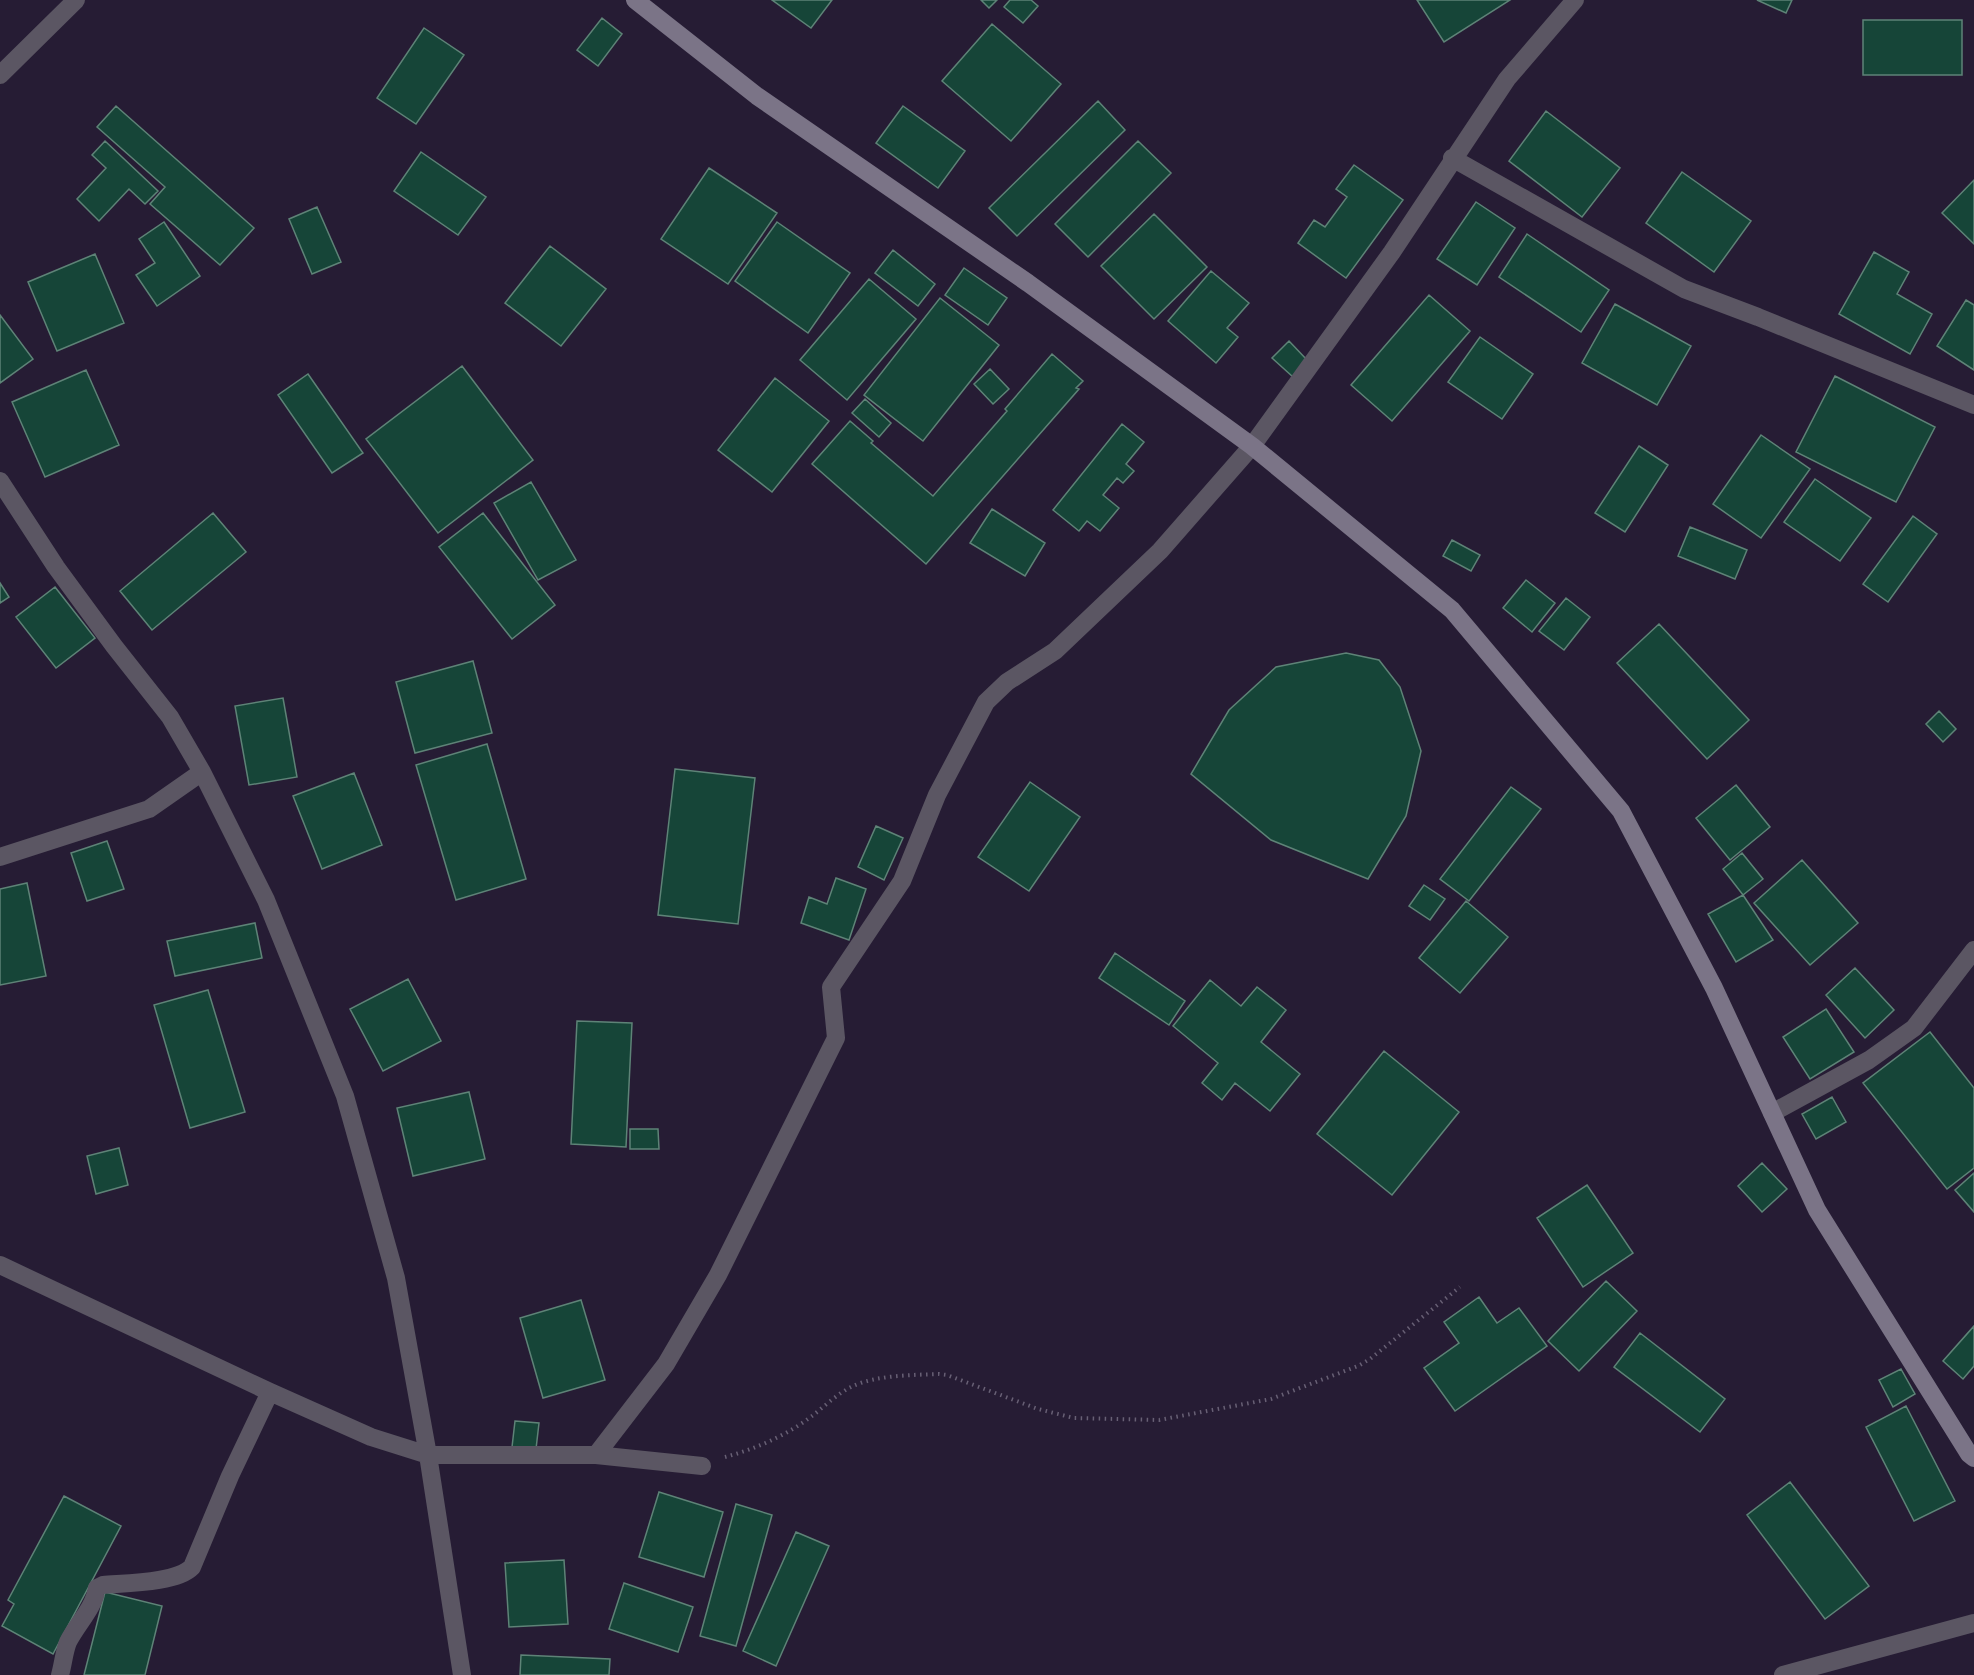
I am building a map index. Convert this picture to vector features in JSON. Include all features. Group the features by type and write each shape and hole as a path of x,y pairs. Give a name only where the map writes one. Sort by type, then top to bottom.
{"street":[{"path":"0,75 76,0"},
{"path":"635,0 757,96 1028,283 1252,446 1452,610 1621,811 1714,988 1817,1210 1969,1454 1974,1458"},
{"path":"596,1455 666,1364 718,1275 836,1038 831,987 902,881 937,795 986,702 1007,682 1055,651 1152,559 1252,446 1392,252 1452,158 1507,79 1575,0"},
{"path":"1452,158 1683,289 1974,405"},
{"path":"0,481 56,567 170,717 202,772 266,900 345,1096 396,1278 428,1455 462,1675"},
{"path":"0,857 148,809 202,772"},
{"path":"1772,1113 1869,1060 1914,1028 1974,950"},
{"path":"0,1266 371,1437 428,1455 596,1455 702,1466"},
{"path":"60,1675 68,1643 86,1614 97,1588 103,1585 177,1576 188,1571 195,1562 230,1476 270,1392"},
{"path":"1783,1675 1974,1623"}],"path":[{"path":"702,1466 755,1448 782,1435 810,1418 855,1384 892,1377 947,1375 1038,1409 1074,1419 1159,1420 1263,1401 1358,1366 1370,1359 1460,1287"}],"building":[{"path":"772,0 832,0 811,28"},
{"path":"981,0 997,0 989,8"},
{"path":"1010,0 1031,0 1038,6 1023,23 1004,7"},
{"path":"1417,0 1510,0 1444,42"},
{"path":"1757,0 1792,0 1786,13"},
{"path":"602,18 622,34 598,66 577,50"},
{"path":"1863,20 1962,20 1962,75 1863,75"},
{"path":"992,24 1061,84 1011,141 942,81"},
{"path":"424,28 464,55 416,124 377,98"},
{"path":"1098,101 1125,130 1017,236 989,208"},
{"path":"116,106 254,228 220,265 150,204 165,187 97,127"},
{"path":"903,106 965,151 938,188 876,143"},
{"path":"1546,111 1620,168 1582,217 1509,161"},
{"path":"105,141 158,191 145,204 129,189 99,221 77,199 106,168 92,155"},
{"path":"1138,141 1171,173 1088,257 1055,224"},
{"path":"421,152 486,197 458,235 394,191"},
{"path":"1354,165 1403,200 1346,278 1298,243 1314,220 1325,227 1347,197 1336,189"},
{"path":"709,168 777,213 728,284 661,239"},
{"path":"1682,172 1751,221 1714,272 1646,223"},
{"path":"1974,180 1974,244 1942,213"},
{"path":"1476,202 1515,228 1477,285 1437,259"},
{"path":"317,207 341,262 312,274 289,219"},
{"path":"1154,214 1207,267 1154,319 1101,266"},
{"path":"164,222 200,276 157,306 136,275 155,263 139,239"},
{"path":"777,222 850,273 808,333 735,281"},
{"path":"1527,234 1609,290 1581,332 1499,277"},
{"path":"550,246 606,289 561,346 505,303"},
{"path":"893,250 935,284 918,306 875,273"},
{"path":"1874,252 1909,272 1897,294 1932,314 1910,354 1839,314"},
{"path":"95,254 124,323 57,351 28,282"},
{"path":"964,268 1007,298 988,325 945,295"},
{"path":"1211,271 1249,303 1227,328 1238,337 1216,363 1168,321"},
{"path":"869,279 916,319 847,400 800,360"},
{"path":"1429,295 1470,331 1392,421 1351,385"},
{"path":"940,298 999,345 923,441 864,395"},
{"path":"1966,300 1974,305 1974,370 1937,346"},
{"path":"1615,304 1691,346 1657,405 1582,363"},
{"path":"0,315 33,359 0,383"},
{"path":"1480,337 1533,374 1502,419 1448,382"},
{"path":"1289,341 1308,361 1293,377 1272,358"},
{"path":"1052,354 1083,381 1076,388 1079,389 926,564 812,464 850,421 873,441 871,443 933,496 1007,411 1005,409"},
{"path":"462,366 533,460 438,533 366,439"},
{"path":"990,369 1009,389 993,404 974,384"},
{"path":"86,370 119,445 45,477 12,402"},
{"path":"308,374 363,453 332,473 278,395"},
{"path":"1835,376 1935,427 1896,502 1796,452"},
{"path":"775,378 829,421 772,492 718,450"},
{"path":"865,399 891,423 879,437 852,413"},
{"path":"1122,424 1144,442 1126,464 1134,471 1123,483 1117,478 1103,495 1119,508 1100,531 1087,521 1079,531 1053,510"},
{"path":"1761,435 1810,469 1761,538 1713,504"},
{"path":"1639,446 1668,465 1625,532 1595,513"},
{"path":"1815,479 1871,518 1840,561 1784,522"},
{"path":"531,482 576,560 538,580 494,503"},
{"path":"992,509 1045,543 1025,576 970,543"},
{"path":"213,513 246,552 152,630 120,591"},
{"path":"483,513 555,605 512,639 439,547"},
{"path":"1913,516 1937,534 1888,602 1863,584"},
{"path":"1690,527 1747,550 1735,579 1678,556"},
{"path":"1452,540 1480,555 1471,571 1443,556"},
{"path":"1526,580 1555,603 1532,632 1503,608"},
{"path":"0,583 9,597 0,603"},
{"path":"55,587 95,638 56,668 16,617"},
{"path":"1566,598 1590,617 1564,650 1539,631"},
{"path":"1659,624 1749,720 1707,759 1617,663"},
{"path":"1346,653 1379,660 1400,687 1421,751 1406,816 1368,879 1271,840 1191,774 1229,710 1276,667"},
{"path":"473,661 492,733 415,753 396,682"},
{"path":"283,698 297,777 249,785 235,706"},
{"path":"1939,711 1956,729 1943,742 1926,724"},
{"path":"487,744 526,879 456,900 416,765"},
{"path":"675,769 755,778 738,924 658,915"},
{"path":"354,773 382,845 322,869 293,796"},
{"path":"1030,782 1080,817 1029,891 978,857"},
{"path":"1736,785 1770,827 1730,860 1696,818"},
{"path":"1511,787 1541,809 1469,901 1440,879"},
{"path":"876,826 903,838 884,880 858,867"},
{"path":"107,841 124,889 87,901 71,853"},
{"path":"1742,853 1763,879 1743,895 1723,869"},
{"path":"1802,860 1858,923 1810,965 1754,903"},
{"path":"836,878 866,889 849,940 801,923 809,897 827,904"},
{"path":"27,883 46,976 0,985 0,889"},
{"path":"1424,885 1445,899 1430,920 1409,906"},
{"path":"1743,895 1773,940 1736,962 1708,914"},
{"path":"1466,901 1508,937 1460,993 1419,958"},
{"path":"255,923 262,958 175,976 167,941"},
{"path":"1115,953 1185,1001 1169,1025 1099,978"},
{"path":"1855,968 1894,1010 1865,1038 1826,995"},
{"path":"408,979 441,1041 383,1071 350,1009"},
{"path":"1210,980 1241,1006 1257,987 1286,1010 1261,1042 1300,1074 1270,1111 1235,1083 1222,1100 1202,1083 1218,1063 1173,1026"},
{"path":"208,990 245,1112 190,1128 154,1005"},
{"path":"1826,1009 1854,1052 1810,1079 1783,1037"},
{"path":"577,1021 632,1023 626,1147 571,1144"},
{"path":"1930,1032 1974,1088 1974,1168 1947,1189 1863,1083"},
{"path":"1384,1051 1459,1112 1392,1195 1317,1134"},
{"path":"469,1092 485,1159 413,1176 397,1108"},
{"path":"1832,1097 1846,1122 1816,1139 1802,1114"},
{"path":"630,1129 658,1129 659,1149 630,1149"},
{"path":"119,1148 128,1185 96,1194 87,1156"},
{"path":"1762,1163 1787,1189 1762,1212 1738,1186"},
{"path":"1974,1173 1974,1212 1955,1190"},
{"path":"1587,1185 1633,1253 1583,1287 1537,1218"},
{"path":"1606,1281 1637,1311 1579,1371 1548,1341"},
{"path":"1479,1297 1497,1323 1519,1308 1547,1346 1455,1411 1424,1368 1459,1343 1444,1322"},
{"path":"581,1300 605,1380 543,1398 520,1318"},
{"path":"1974,1326 1974,1366 1963,1379 1943,1361"},
{"path":"1640,1333 1725,1399 1700,1432 1614,1367"},
{"path":"1901,1369 1915,1394 1893,1407 1879,1380"},
{"path":"1906,1406 1955,1501 1914,1521 1866,1427"},
{"path":"515,1421 539,1423 536,1449 512,1447"},
{"path":"1790,1482 1869,1586 1825,1619 1747,1515"},
{"path":"659,1492 723,1512 704,1577 639,1557"},
{"path":"64,1496 121,1526 53,1654 2,1626 14,1604 8,1600"},
{"path":"736,1504 772,1515 736,1646 700,1636"},
{"path":"796,1532 829,1546 776,1666 743,1651"},
{"path":"564,1560 568,1624 509,1627 505,1563"},
{"path":"624,1583 693,1607 678,1652 609,1629"},
{"path":"105,1592 162,1606 145,1675 84,1675"},
{"path":"521,1655 610,1659 609,1675 520,1675"}]}
